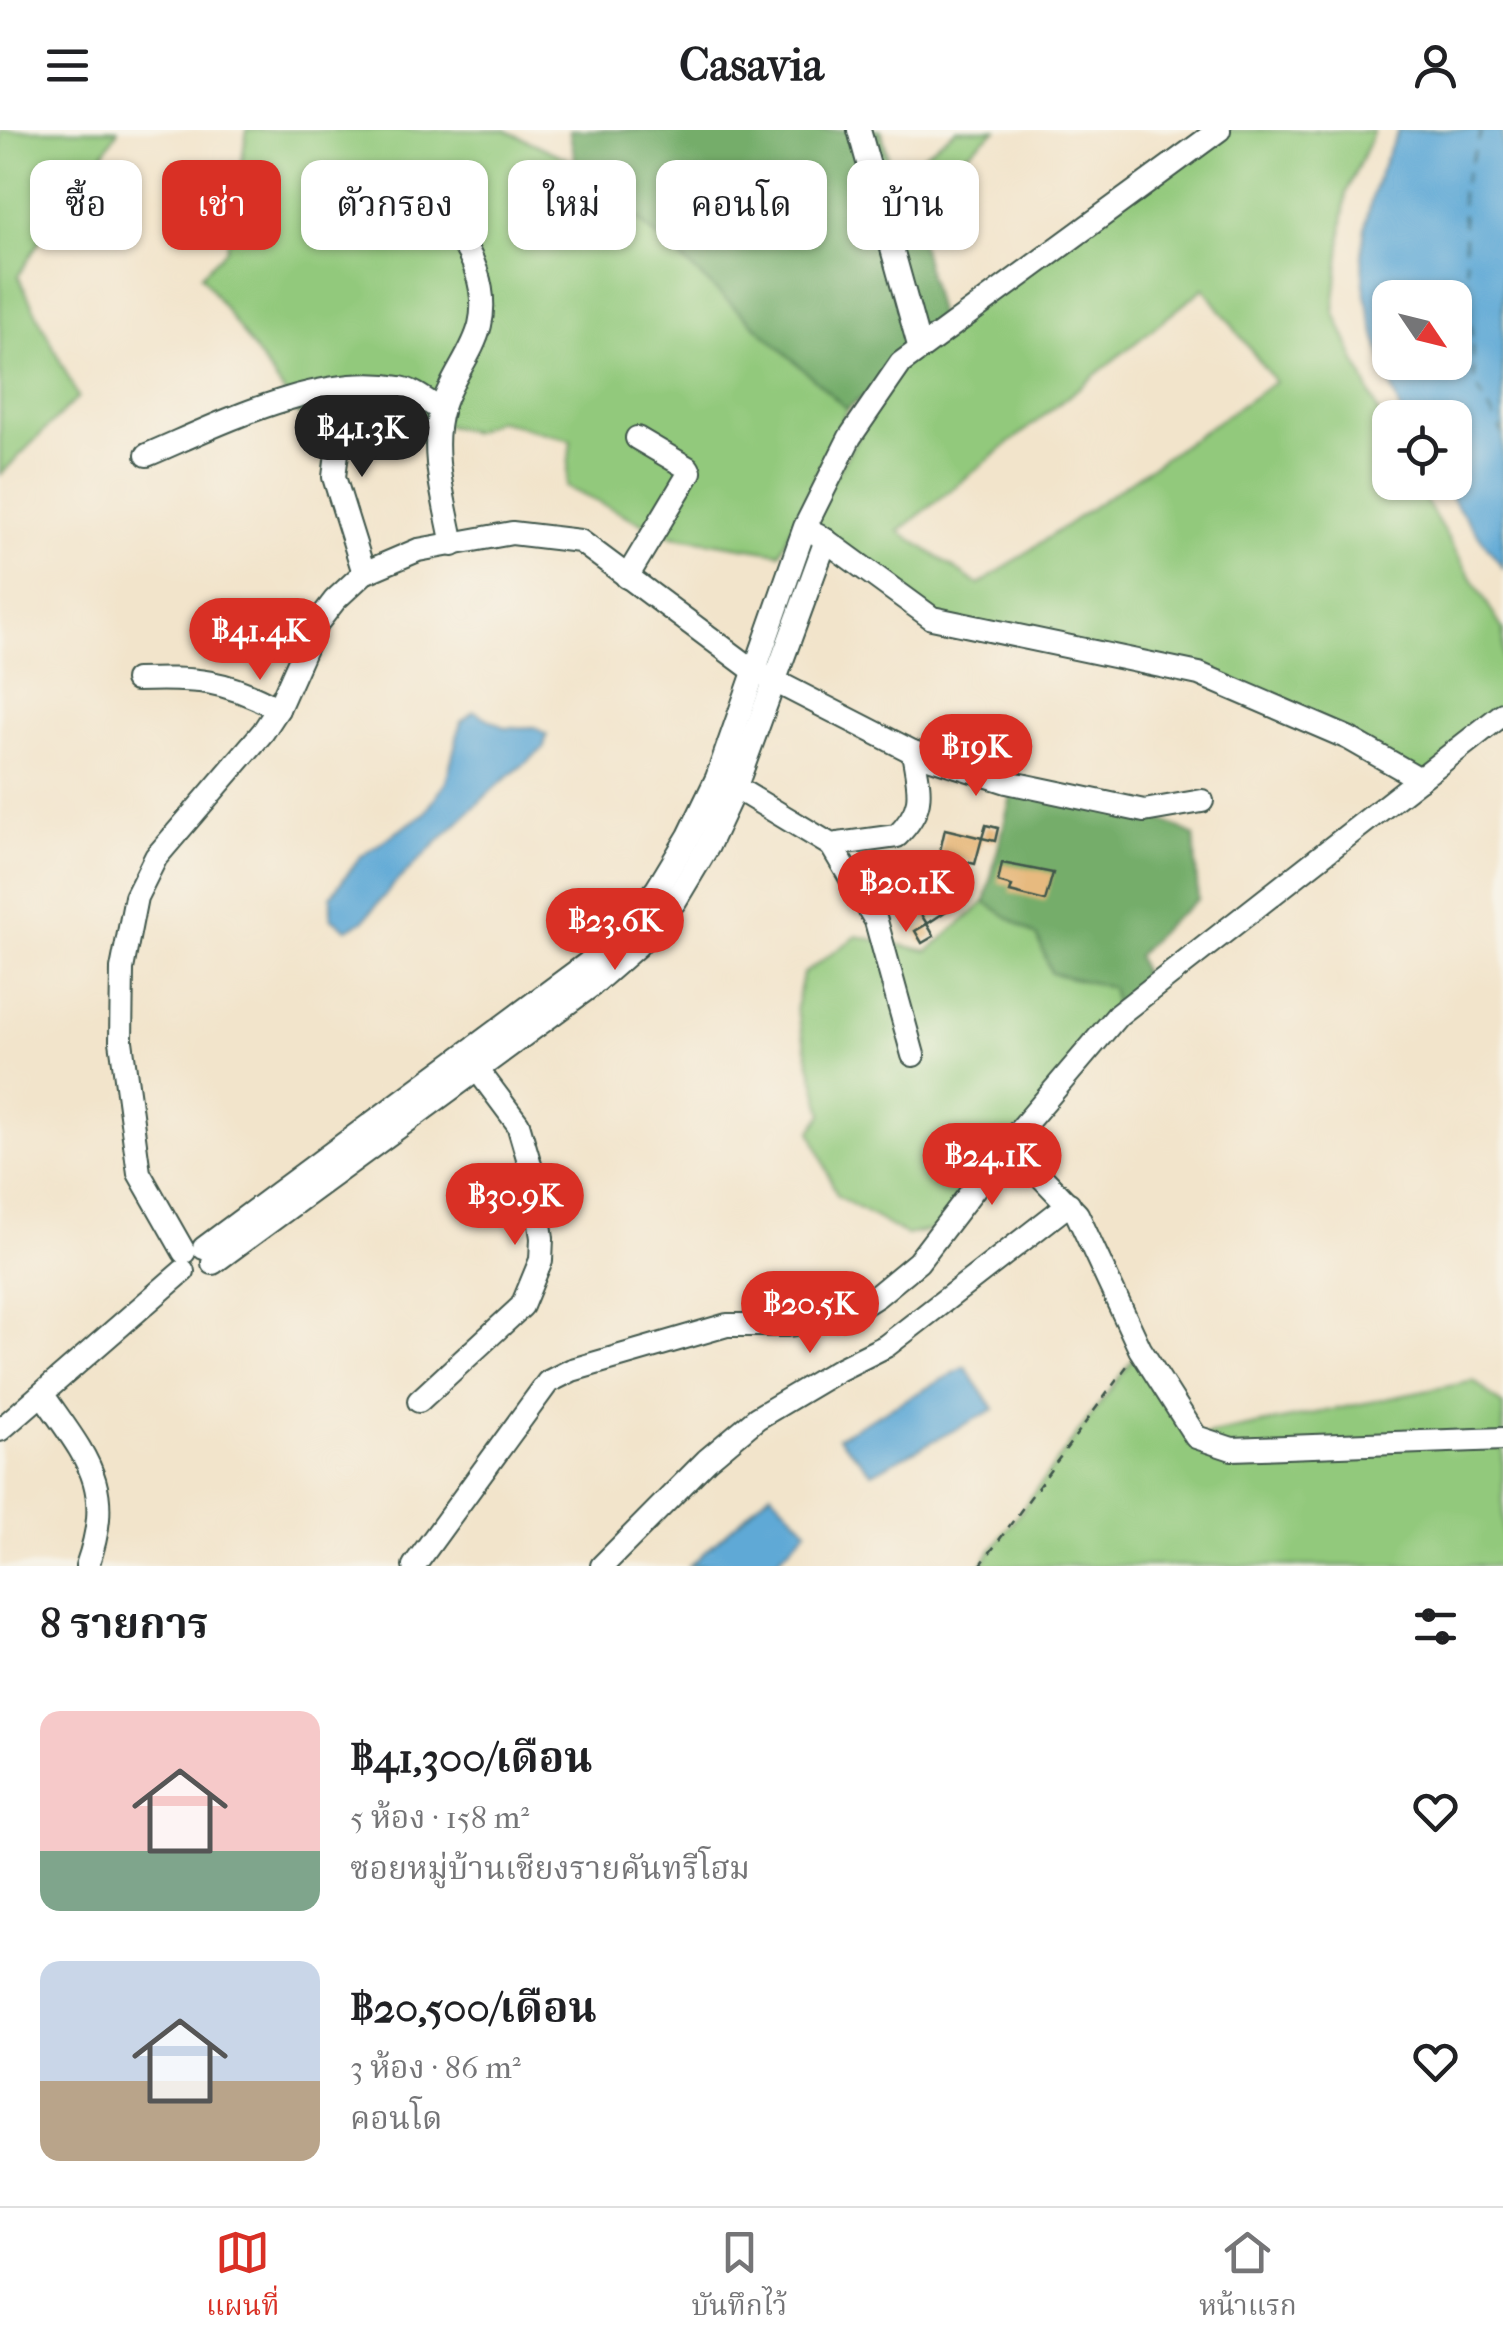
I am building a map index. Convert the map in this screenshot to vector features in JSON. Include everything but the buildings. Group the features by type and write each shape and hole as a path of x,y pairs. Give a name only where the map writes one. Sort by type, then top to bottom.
{"street":[{"path":"860,130 920,349"},
{"path":"342,1156 477,1068 584,978 622,931 666,895 671,870 727,782 763,675 805,527 850,437 901,363 1218,130"},
{"path":"453,545 438,465 441,410 480,325 482,295 474,262 466,250"},
{"path":"147,455 270,402 345,389 404,388 441,410"},
{"path":"345,389 334,477 364,573"},
{"path":"627,578 690,472 637,438"},
{"path":"805,527 932,618 1199,674 1348,738 1420,778"},
{"path":"196,1259 139,1174 121,1041 122,969 136,897 156,856 263,732 278,709 315,626 364,573 418,550 512,533 580,541 763,675 913,752 1006,782 1144,810 1202,800"},
{"path":"763,675 826,540"},
{"path":"136,680 197,678 247,691 278,709"},
{"path":"414,1566 548,1382 572,1370 727,1325 789,1325 844,1316 877,1296 918,1262 1009,1142 1118,1015 1503,714"},
{"path":"831,846 897,836 907,826 920,801 913,752"},
{"path":"727,782 831,846 876,921 912,1055"},
{"path":"0,1430 196,1259 584,978"},
{"path":"420,1402 522,1306 540,1260 542,1238 533,1175 518,1124 477,1068"},
{"path":"1009,1142 1078,1214 1140,1349 1196,1437 1232,1450 1503,1439"},
{"path":"602,1566 707,1460 757,1418 886,1346 1069,1204"},
{"path":"43,1396 83,1452 99,1492 99,1531 87,1566"}],"path":[{"path":"980,1566 1140,1349"}],"green space":[{"path":"0,130 118,130 99,160 30,160 30,250 34,250 18,276 78,397 0,475"},
{"path":"247,130 505,130 570,160 508,160 508,250 636,250 636,217 656,236 656,250 672,250 847,409 780,553 667,535 566,487 571,440 497,420 472,432 367,406 303,419 201,275 226,250 281,250 281,160 242,160"},
{"path":"569,130 881,130 889,160 847,160 847,250 923,250 939,317 876,387 847,409 672,250 827,250 827,160 656,160 656,236 636,217 636,160 575,160"},
{"path":"956,130 996,130 959,160 917,160"},
{"path":"1219,130 1374,131 1346,193 1334,311 1373,400 1372,500 1425,500 1503,630 1503,714 1420,779 1199,674 932,618 805,527 901,363","holes":["1204,288 1275,382 979,585 899,531"]},
{"path":"1014,784 1144,811 1194,836 1198,899 1137,956 1149,991 1118,1015 1111,987 1051,973 1038,937 985,902"},
{"path":"985,902 1039,937 1051,973 1111,987 1118,1015 944,1228 906,1235 837,1196 811,1131 823,1114 796,1008 803,974 857,936 928,951"},
{"path":"1140,1349 1197,1437 1474,1381 1503,1406 1503,1566 980,1566"}],"water":[{"path":"1399,130 1503,130 1503,568 1453,500 1472,500 1472,400 1396,400 1390,380 1472,380 1472,280 1372,280 1372,323 1364,285 1363,242 1381,170"},
{"path":"474,711 505,728 534,727 547,735 543,749 495,787 395,883 363,921 347,929 331,918 331,896 360,857 425,813 446,782 461,722"},
{"path":"965,1367 994,1409 872,1473 838,1437"},
{"path":"771,1492 807,1529 772,1566 689,1566"}],"ferry route":[{"path":"1482,130 1461,190 1475,384 1503,434"}]}
